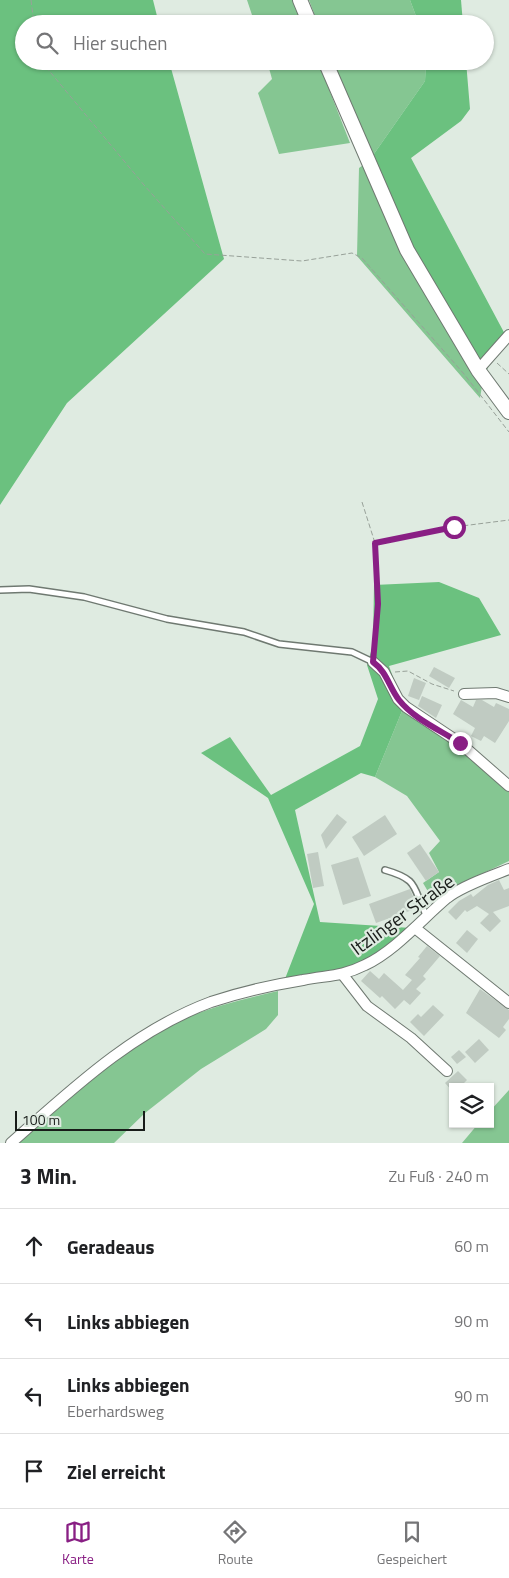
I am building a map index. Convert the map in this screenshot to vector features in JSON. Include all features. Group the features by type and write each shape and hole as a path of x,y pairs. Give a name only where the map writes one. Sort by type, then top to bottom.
{"main road":[{"path":"300,0 306,15"},
{"path":"329,70 407,250 478,370 509,412"}],"street":[{"path":"478,370 491,358 509,335"},
{"path":"373,662 384,672 398,699 406,708 460,743 509,786"},
{"path":"464,694 496,693 509,697"},
{"name":"Itzlinger Straße","path":"11,1143 100,1065 166,1024 210,1003 246,992 305,980 343,975 368,963 415,928 449,896 509,869"},
{"path":"415,928 509,1003"},
{"name":"Itzlinger Straße","path":"343,975 367,1006 411,1038 447,1071"}],"lane":[{"path":"0,590 29,590 84,597 176,621 244,632 279,644 352,652 373,662"},
{"path":"385,870 406,876 413,884 427,917"}],"path":[{"path":"31,0 33,15"},
{"path":"48,70 144,185 205,254 302,261 352,253 362,258 464,374 509,432"},
{"path":"491,358 509,374"},
{"path":"362,502 375,543 378,604 373,662"},
{"path":"375,543 454,527 509,520"},
{"path":"384,672 408,671 432,684 464,694"}],"green space":[{"path":"0,0 153,0 157,15 15,15 15,70 172,70 224,259 67,403 0,505"},
{"path":"247,0 294,0 300,15 252,15"},
{"path":"309,0 410,0 416,15 315,15"},
{"path":"410,0 461,0 462,15 416,15"},
{"path":"270,70 322,70 350,143 279,154 258,93 272,79"},
{"path":"335,70 426,70 425,81 369,161"},
{"path":"426,70 467,70 470,109 461,121 411,158 507,338 498,349 484,375 410,249 369,161 425,81"},
{"path":"369,161 484,375 480,398 357,256 359,168"},
{"path":"439,582 479,598 501,635 389,666 400,697 402,711 375,777 361,773 295,810 320,922 411,928 359,972 283,984 314,904 268,798 201,753 230,737 271,795 360,746 378,699 367,665 373,645 374,585"},
{"path":"402,711 457,746 509,792 509,861 454,887 436,905 423,883 439,872 429,853 440,841 407,796 375,777"},
{"path":"278,991 278,1015 266,1029 201,1069 145,1113 114,1143 19,1143 118,1059 153,1035 198,1013"},
{"path":"509,1090 509,1143 462,1143 475,1128 494,1128 494,1107"}],"building":[{"path":"434,667 455,678 449,688 429,676"},
{"path":"414,678 426,683 419,700 408,696"},
{"path":"422,696 442,705 436,718 418,706"},
{"path":"461,700 473,707 476,700 482,700 494,707 496,703 509,709 509,721 495,743 484,736 481,741 471,736 475,728 453,714"},
{"path":"337,814 347,822 326,849 321,835"},
{"path":"385,815 397,834 364,856 352,837"},
{"path":"420,844 439,872 426,881 407,853"},
{"path":"318,852 324,886 313,888 307,854"},
{"path":"358,857 371,896 343,905 331,865"},
{"path":"499,880 504,890 509,888 509,906 493,912 501,921 490,932 480,923 489,914 477,906 467,912 465,910 456,920 448,912 459,901 471,894 473,897 488,885"},
{"path":"410,889 418,908 376,923 369,904"},
{"path":"467,930 478,939 467,953 456,943"},
{"path":"427,946 440,956 423,976 426,979 416,989 421,993 410,1005 404,1000 395,1009 382,996 380,998 361,981 370,971 379,979 384,973 403,990 412,980 405,975 420,958 418,957"},
{"path":"480,989 509,1010 509,1019 503,1027 506,1030 499,1038 466,1013"},
{"path":"433,1005 444,1015 424,1036 410,1022 418,1014 421,1017"},
{"path":"479,1039 489,1050 475,1063 465,1052"},
{"path":"459,1050 466,1057 457,1064 451,1057"},
{"path":"458,1071 467,1080 464,1083 449,1083 449,1088 445,1083"}],"route":[{"path":"454,527 375,543 378,604 373,662 384,672 398,699 406,708 460,743"}]}
